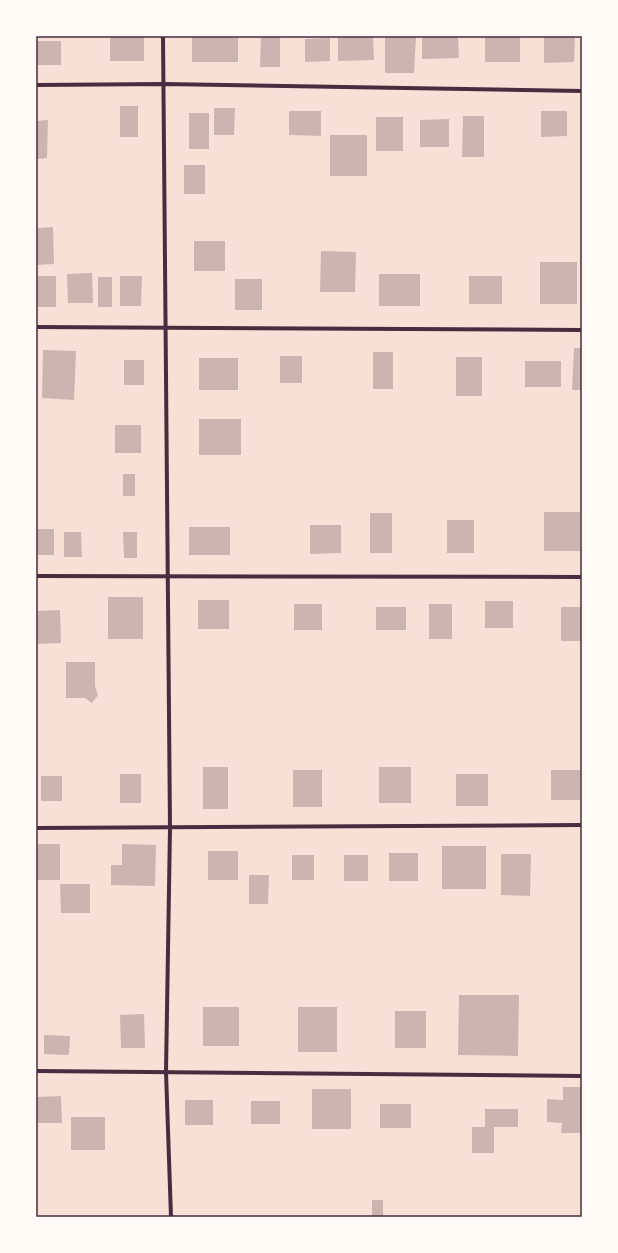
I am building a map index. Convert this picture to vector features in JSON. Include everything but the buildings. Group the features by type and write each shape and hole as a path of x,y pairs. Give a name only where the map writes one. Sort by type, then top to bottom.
{"street":[{"path":"164,36 170,828 166,1072 171,1217"},
{"path":"36,85 164,84 582,91"},
{"path":"36,327 166,329 582,330"},
{"path":"36,576 582,577"},
{"path":"36,828 582,825"},
{"path":"36,1071 582,1076"}]}
